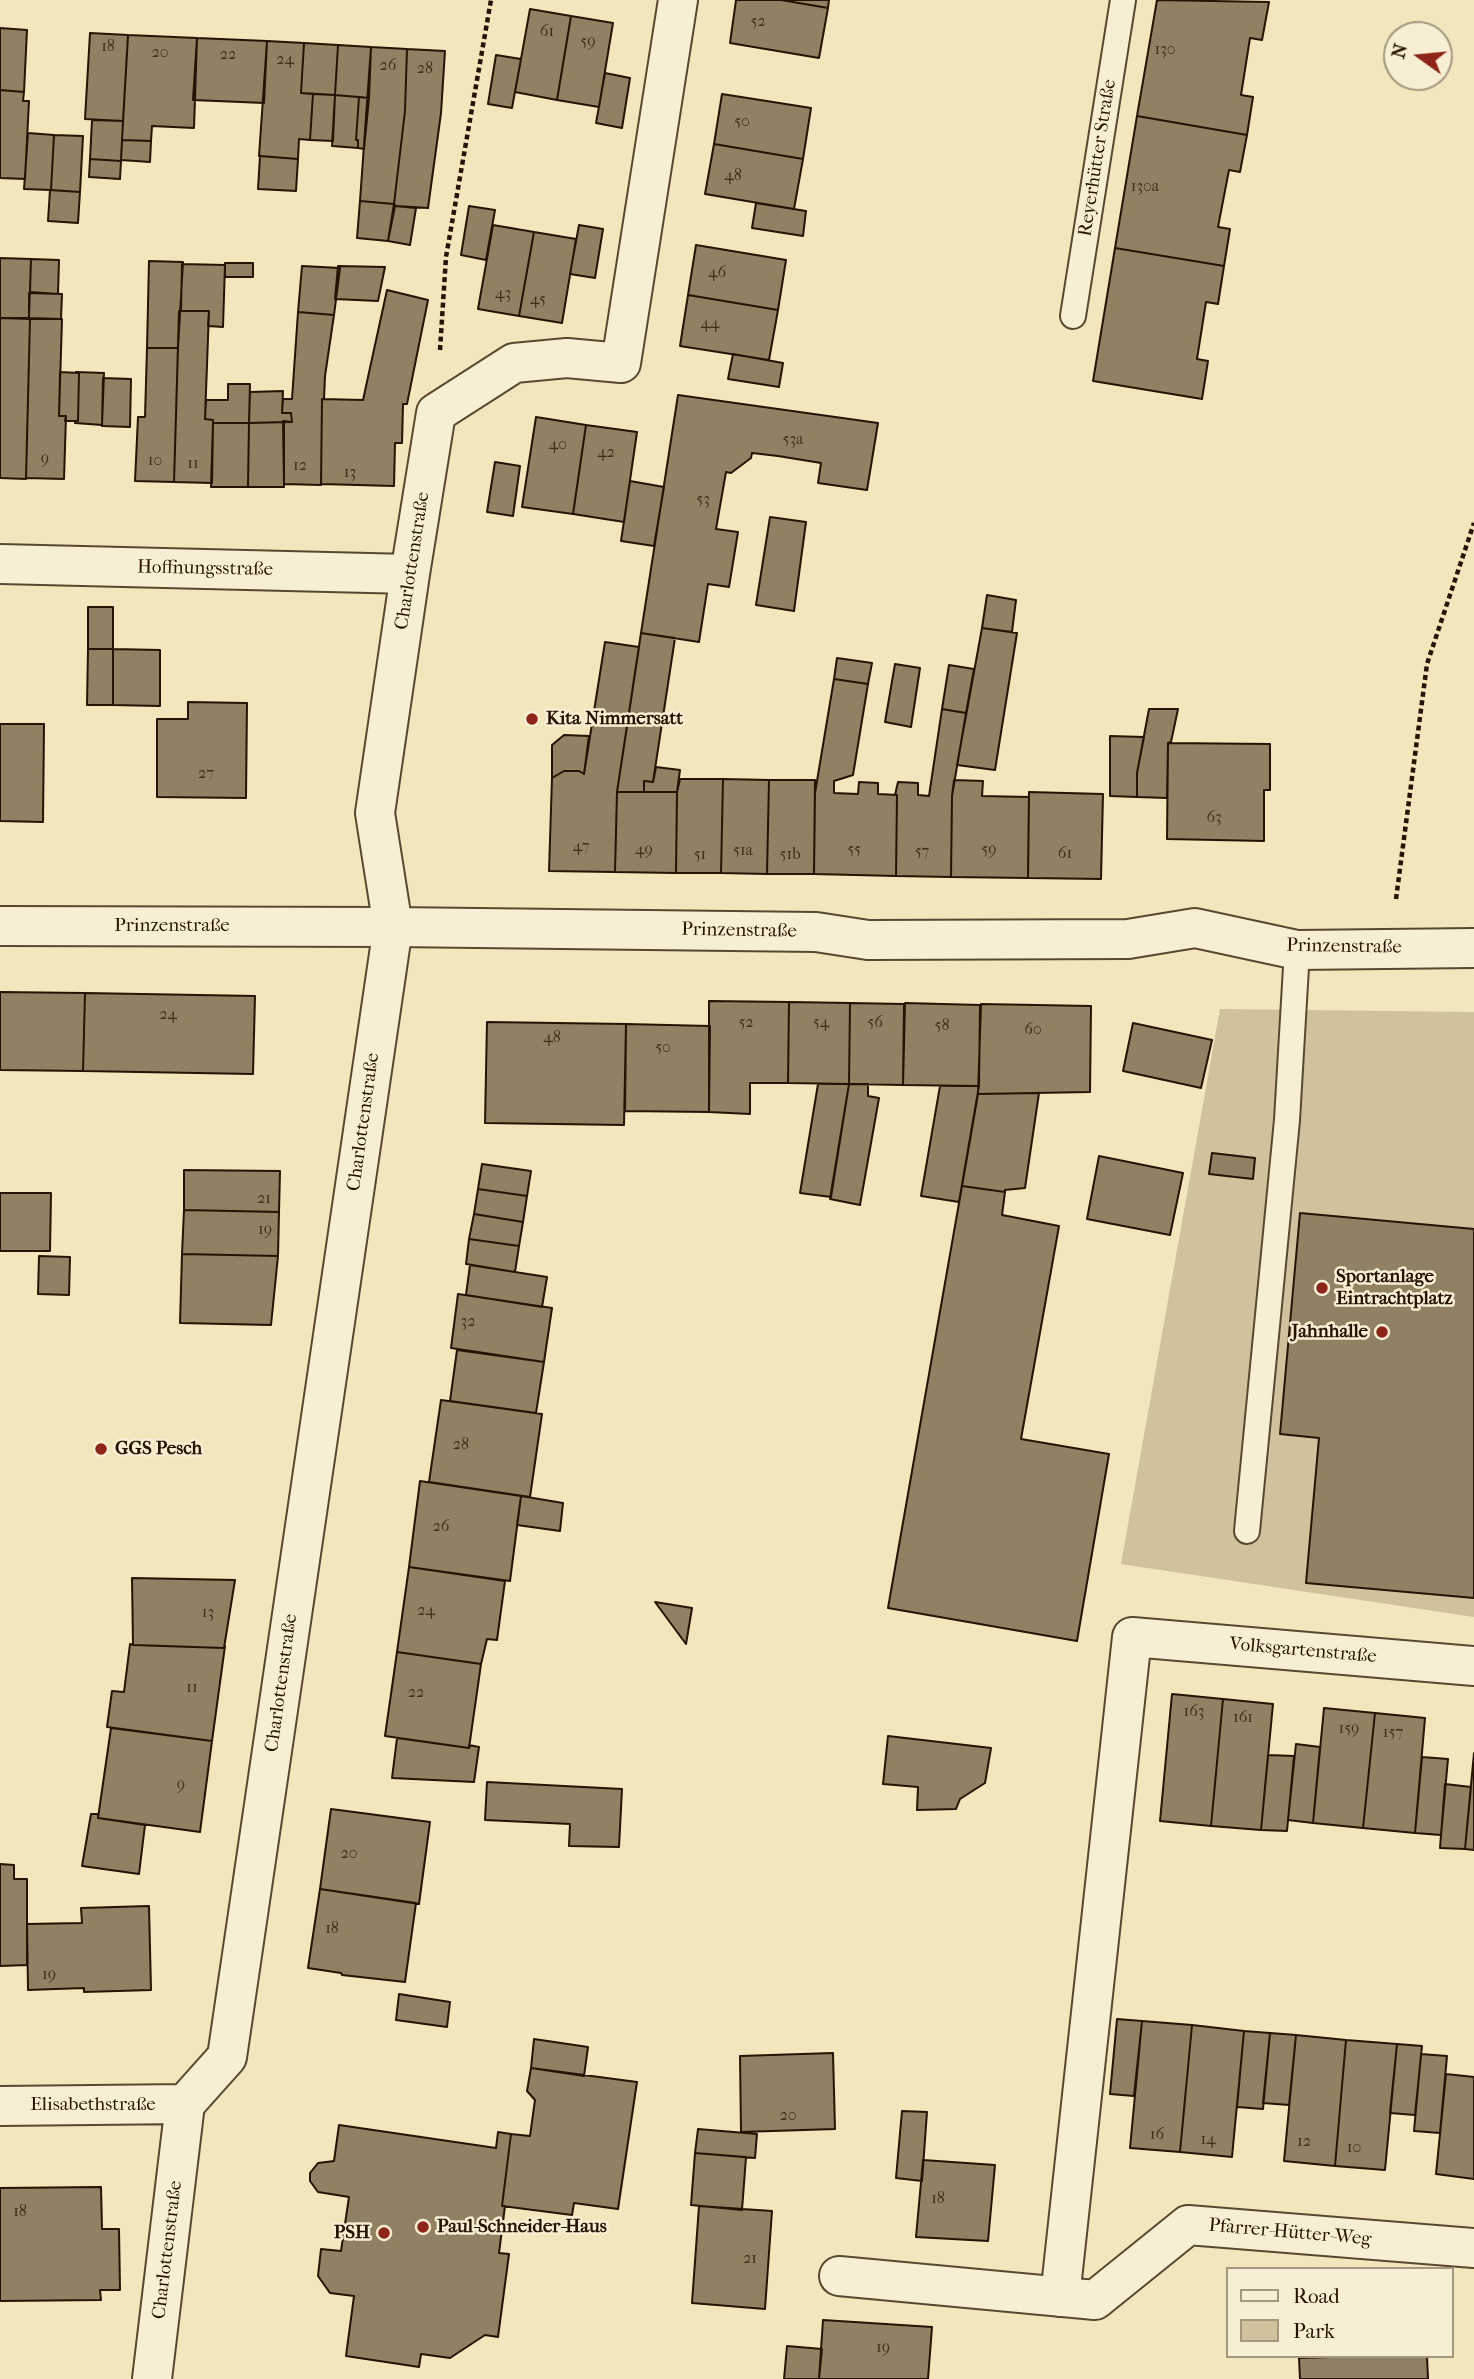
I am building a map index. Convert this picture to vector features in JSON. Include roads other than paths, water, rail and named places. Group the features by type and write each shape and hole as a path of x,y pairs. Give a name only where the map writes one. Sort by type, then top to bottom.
{"street":[{"name":"Charlottenstraße","path":"152,2379 185,2104 228,2057 393,927 375,813 436,413 514,363 567,358 621,363 678,0"},
{"name":"Hoffnungsstraße","path":"0,564 410,574"},
{"name":"Prinzenstraße","path":"0,926 816,932 868,940 1128,939 1195,928 1297,950 1474,947"},
{"name":"Volksgartenstraße","path":"1060,2297 1132,1637 1474,1666"},
{"name":"Elisabethstraße","path":"0,2106 185,2104"},
{"name":"Pfarrer-Hütter-Weg","path":"839,2276 1095,2300 1188,2225 1474,2248"}],"lane":[{"name":"Reyerhütter Straße","path":"1073,316 1123,0"},
{"path":"1247,1531 1287,1120 1297,950"}],"place":[{"name":"Kita Nimmersatt","path":"532,719"},
{"name":"Sportanlage Eintrachtplatz","path":"1322,1288"},
{"name":"Jahnhalle","path":"1382,1332"},
{"name":"GGS Pesch","path":"101,1449"},
{"name":"Paul-Schneider-Haus","path":"423,2227"},
{"name":"PSH","path":"384,2233"}]}
